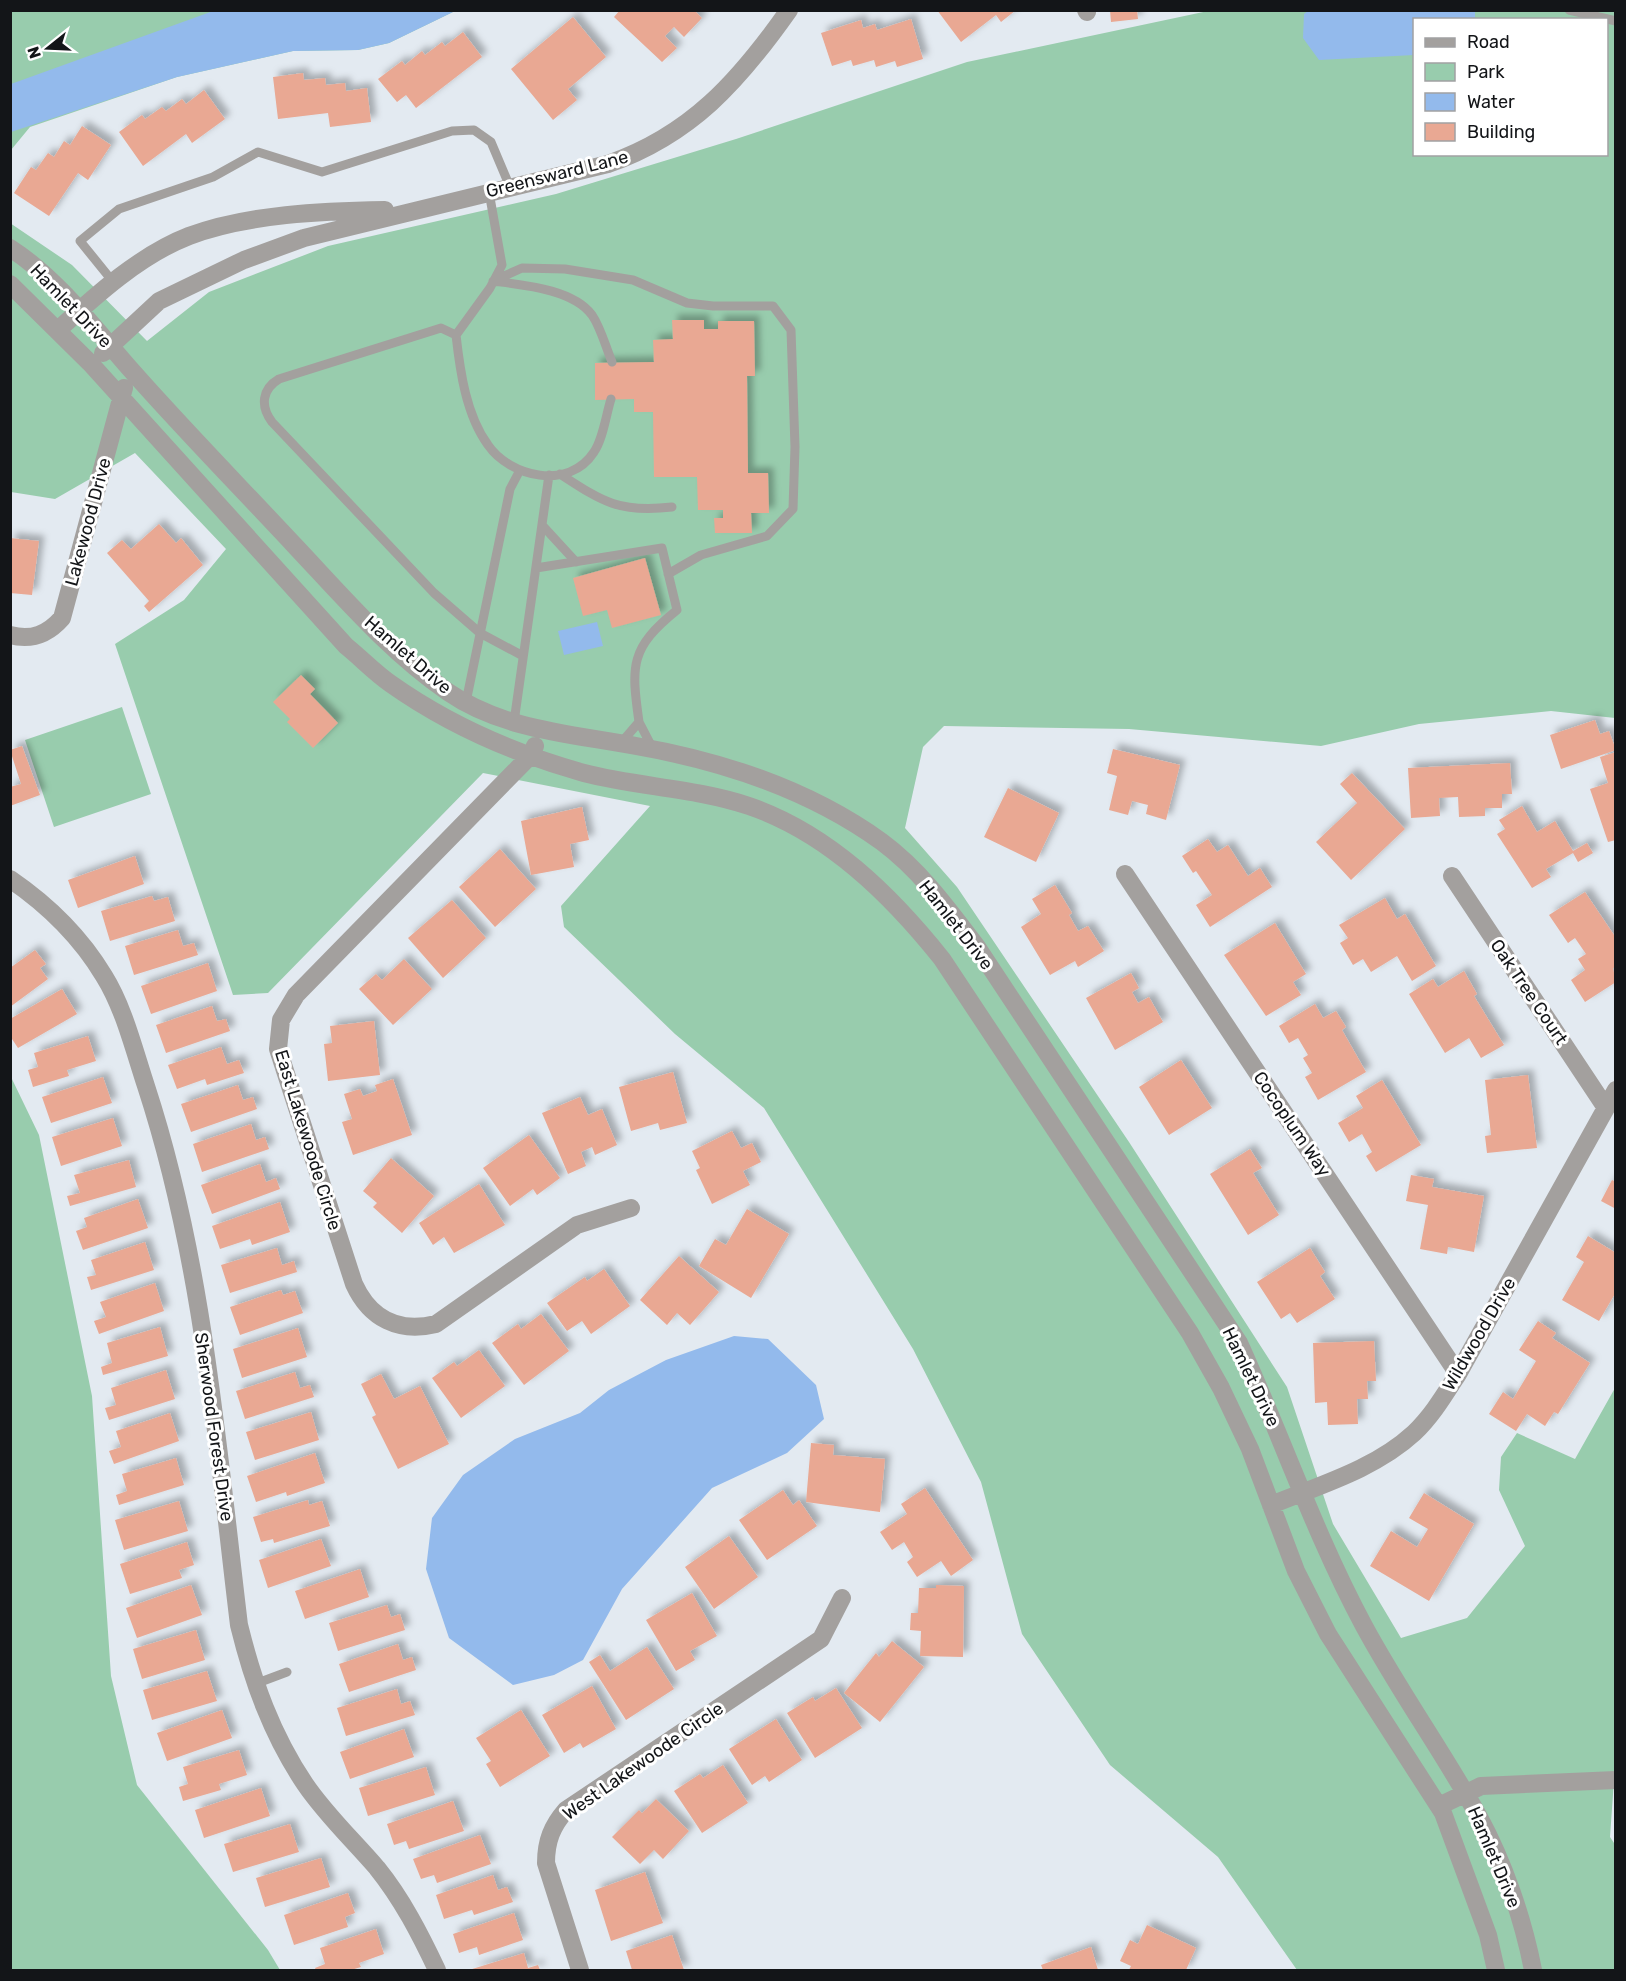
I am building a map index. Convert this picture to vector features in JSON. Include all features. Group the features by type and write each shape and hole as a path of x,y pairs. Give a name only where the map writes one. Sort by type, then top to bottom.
{"street":[{"name":"Greensward Lane","path":"90,363 159,301 204,278 304,238 411,210 608,164 639,153 668,138 695,119 719,97 789,10"},
{"name":"Greensward Lane","path":"58,330 114,283 152,256 189,236 239,224 336,211 411,210"},
{"name":"Hamlet Drive","path":"10,248 55,285 130,369 352,607 448,693 488,714 540,730 653,749 752,775 819,804 883,843 935,893 977,947 1239,1343 1332,1564 1365,1628 1480,1819 1506,1878 1528,1945 1533,1971"},
{"name":"Hamlet Drive","path":"10,284 121,396 234,525 346,646 390,683 436,712 485,738 531,755 585,773 691,791 750,806 808,834 861,872 907,915 942,959 1190,1333 1221,1388 1250,1449 1296,1571 1328,1634 1439,1806 1488,1935 1496,1971"},
{"name":"Lakewood Drive","path":"10,635 29,638 42,635 54,628 62,618 130,369"},
{"name":"East Lakewoode Circle","path":"540,730 531,755 296,995 281,1020 278,1048 354,1284 369,1309 393,1324 422,1328 436,1324 577,1225 630,1208"},
{"name":"Cocoplum Way","path":"1125,873 1458,1374"},
{"name":"Oak Tree Court","path":"1452,876 1606,1108"},
{"name":"Sherwood Forest Drive","path":"10,879 34,895 64,922 104,976 135,1052 159,1127 191,1261 239,1625 255,1684 281,1744 306,1785 377,1868 404,1906 437,1971"},
{"name":"Wildwood Drive","path":"1271,1505 1351,1472 1390,1452 1414,1432 1437,1406 1458,1374 1616,1090"},
{"name":"West Lakewoode Circle","path":"580,1971 546,1863 546,1848 556,1821 566,1810 821,1639 842,1598"},
{"path":"1439,1806 1464,1792 1481,1786 1616,1780"}],"lane":[{"path":"1569,10 1603,18"},
{"path":"114,283 80,241 119,209 213,177 258,152 322,172 452,131 474,130 492,142 510,187"},
{"path":"489,192 502,265 456,335 459,368 476,424 488,445 501,461 519,472 560,474 579,466 595,452 611,399"},
{"path":"493,281 522,268 565,268 633,280 687,303 713,306 772,306 791,330 795,447 793,509 767,536 701,555 668,574"},
{"path":"493,281 537,287 567,296 592,314 612,362"},
{"path":"456,335 441,328 279,379 267,390 264,407 272,422 434,592 480,633 523,656"},
{"path":"466,702 510,489 519,472"},
{"path":"560,474 603,502 645,510 672,507"},
{"path":"513,722 549,475"},
{"path":"542,525 576,562"},
{"path":"536,568 662,548 677,610 656,629 637,656 634,674 639,722 653,749"},
{"path":"621,743 639,722"},
{"path":"255,1684 287,1672"}],"green space":[{"path":"11,11 455,11 389,43 358,50 293,51 177,77 30,127 11,150"},
{"path":"1208,11 1615,11 1615,718 1551,711 1419,724 1321,746 1129,729 944,726 923,747 905,828 957,887 1129,1142 1287,1387 1333,1524 1401,1638 1467,1618 1525,1546 1499,1490 1501,1457 1517,1433 1575,1459 1615,1388 1616,1752 1610,1837 1616,1846 1615,1970 1297,1970 1218,1857 1110,1765 1022,1634 981,1482 913,1349 764,1108 675,1034 564,927 561,906 650,806 483,773 268,993 233,995 115,644 184,600 226,549 135,453 55,499 11,492 10,223 72,265 147,341 209,292 328,246 556,194 736,139 967,62"},
{"path":"122,707 151,794 54,827 25,740"},
{"path":"11,1077 39,1135 92,1396 111,1676 137,1785 268,1950 280,1970 11,1970"}],"water":[{"path":"216,10 455,11 389,43 358,50 293,51 177,77 11,132 11,84"},
{"path":"1308,11 1475,11 1475,18 1413,18 1413,55 1319,60 1303,38 1304,14"},
{"path":"597,622 603,646 564,655 558,631"},
{"path":"734,1336 768,1339 816,1385 824,1419 787,1453 712,1488 622,1589 583,1660 554,1675 513,1685 449,1638 426,1569 432,1518 463,1475 515,1439 580,1413 609,1390 666,1360"}],"building":[{"path":"620,10 694,10 702,18 684,37 674,27 665,36 677,48 662,62 614,17"},
{"path":"937,10 1016,10 1001,22 996,15 961,42"},
{"path":"1110,10 1137,10 1138,19 1111,22"},
{"path":"573,17 606,57 568,89 577,100 553,120 511,69"},
{"path":"911,19 923,59 897,67 895,61 876,67 874,60 853,66 851,60 832,66 821,33 861,20 863,28 875,24 877,30"},
{"path":"463,32 482,57 416,108 406,95 397,102 378,79 402,61 405,65 422,51 425,55 442,42 445,46"},
{"path":"303,73 304,80 325,78 326,85 345,83 346,91 367,88 371,122 330,127 328,113 278,119 273,77"},
{"path":"204,90 225,119 192,143 186,134 143,166 119,132 142,115 145,119 162,107 166,111 182,99 186,104"},
{"path":"82,126 111,145 88,180 78,173 49,216 14,193 31,167 36,170 48,153 54,157 64,141 70,145"},
{"path":"672,320 704,320 704,329 718,329 718,321 754,321 755,376 747,376 748,473 768,473 769,513 751,513 752,533 715,533 714,518 723,518 723,510 698,510 697,477 654,477 653,412 634,412 634,399 595,400 595,363 654,362 653,340 673,339"},
{"path":"159,524 176,543 181,538 203,565 149,612 144,606 149,601 107,553 122,540 131,549"},
{"path":"10,538 39,541 32,595 10,593"},
{"path":"645,558 661,615 612,628 607,610 583,616 573,578"},
{"path":"301,675 315,689 310,694 338,723 313,748 287,722 290,719 273,702"},
{"path":"1595,720 1600,734 1609,731 1616,750 1561,769 1550,735"},
{"path":"22,746 40,795 10,806 10,787 21,784 10,750"},
{"path":"1113,749 1180,765 1166,820 1146,814 1148,805 1132,801 1128,815 1109,810 1117,776 1107,773"},
{"path":"1616,752 1616,840 1608,842 1590,789 1608,783 1600,757"},
{"path":"1510,763 1512,794 1502,794 1502,808 1485,808 1485,816 1459,817 1458,797 1439,798 1440,816 1411,818 1408,768"},
{"path":"1352,773 1405,829 1351,880 1316,842 1357,803 1340,784"},
{"path":"1008,788 1059,813 1036,862 984,837"},
{"path":"1522,806 1537,832 1555,821 1573,851 1587,843 1593,853 1578,862 1573,853 1546,869 1551,877 1532,888 1497,834 1505,829 1499,820"},
{"path":"582,807 589,840 570,844 574,867 531,875 521,821"},
{"path":"1208,839 1217,852 1228,845 1248,876 1260,868 1272,887 1210,927 1196,905 1212,895 1196,871 1193,873 1182,856"},
{"path":"500,849 536,889 495,927 459,887"},
{"path":"135,856 144,884 78,908 68,880"},
{"path":"1055,885 1072,913 1069,915 1078,931 1088,926 1104,951 1078,967 1075,961 1050,975 1021,927 1041,914 1032,899"},
{"path":"1585,892 1616,938 1616,967 1613,968 1616,982 1585,1002 1571,980 1585,970 1578,959 1586,954 1575,938 1568,943 1549,915"},
{"path":"152,896 154,901 168,897 175,921 110,941 101,911"},
{"path":"1385,898 1397,919 1405,914 1436,966 1412,981 1397,956 1371,972 1363,959 1353,965 1340,943 1348,938 1339,925"},
{"path":"452,900 486,938 443,978 408,938"},
{"path":"1275,923 1306,974 1293,982 1301,995 1266,1016 1224,955"},
{"path":"178,930 183,946 194,943 198,955 134,975 125,946"},
{"path":"35,950 46,964 40,968 48,979 10,1007 10,968"},
{"path":"404,959 432,989 393,1025 359,989 376,974 382,980"},
{"path":"208,963 217,991 151,1014 141,986"},
{"path":"1464,971 1477,994 1474,996 1504,1045 1481,1058 1469,1038 1445,1053 1409,994 1433,979 1438,987"},
{"path":"1131,973 1139,988 1132,992 1138,1003 1149,997 1163,1022 1115,1050 1086,998"},
{"path":"62,989 77,1014 18,1048 10,1036 10,1019"},
{"path":"1315,1004 1323,1018 1336,1011 1346,1027 1342,1030 1366,1072 1318,1100 1305,1077 1312,1073 1303,1058 1308,1055 1298,1038 1289,1043 1279,1026"},
{"path":"212,1006 217,1021 226,1019 230,1031 166,1053 156,1025"},
{"path":"374,1021 380,1075 328,1081 324,1044 332,1043 330,1026"},
{"path":"88,1036 96,1061 67,1070 69,1076 33,1087 28,1070 38,1067 34,1053"},
{"path":"221,1047 227,1064 239,1060 244,1073 207,1085 205,1079 177,1089 168,1065"},
{"path":"1181,1060 1212,1108 1169,1135 1139,1087"},
{"path":"673,1072 687,1123 660,1130 658,1123 631,1131 619,1087"},
{"path":"1528,1075 1537,1148 1487,1153 1485,1136 1491,1135 1485,1080"},
{"path":"103,1077 112,1103 51,1123 42,1097"},
{"path":"393,1079 412,1135 353,1155 342,1122 352,1119 344,1094 360,1089 363,1096 377,1091 375,1085"},
{"path":"1382,1080 1421,1145 1376,1172 1366,1156 1372,1152 1362,1134 1349,1142 1338,1123 1363,1108 1356,1096"},
{"path":"238,1085 243,1100 253,1097 257,1109 191,1132 181,1104"},
{"path":"580,1097 588,1115 602,1109 617,1145 595,1155 592,1147 581,1152 586,1166 568,1174 542,1113"},
{"path":"113,1118 122,1146 61,1166 52,1137"},
{"path":"251,1124 256,1140 265,1137 269,1149 202,1172 193,1144"},
{"path":"732,1131 741,1148 752,1143 761,1162 743,1171 750,1185 712,1204 696,1170 700,1168 692,1151"},
{"path":"529,1135 560,1178 537,1195 533,1189 510,1206 483,1168"},
{"path":"1250,1149 1262,1168 1253,1173 1279,1215 1248,1235 1210,1174"},
{"path":"391,1158 434,1196 402,1233 373,1207 377,1203 363,1191"},
{"path":"129,1160 136,1187 70,1206 67,1196 80,1193 74,1175"},
{"path":"260,1164 266,1182 276,1178 280,1189 212,1214 201,1185"},
{"path":"1411,1175 1434,1179 1432,1187 1484,1196 1474,1252 1448,1247 1447,1254 1420,1249 1428,1205 1406,1201"},
{"path":"1612,1180 1616,1182 1616,1209 1601,1201"},
{"path":"479,1184 505,1225 454,1253 444,1237 433,1245 419,1223"},
{"path":"138,1199 148,1228 83,1250 76,1231 87,1227 84,1218"},
{"path":"280,1202 290,1232 252,1245 250,1239 220,1249 212,1226"},
{"path":"747,1209 789,1234 751,1298 699,1266 715,1239 726,1245"},
{"path":"1588,1236 1616,1253 1616,1292 1599,1321 1562,1300 1584,1262 1576,1257"},
{"path":"145,1242 154,1270 91,1290 87,1277 96,1275 91,1260"},
{"path":"277,1248 282,1265 294,1261 297,1272 230,1293 221,1265"},
{"path":"1310,1248 1325,1272 1320,1276 1335,1299 1297,1323 1290,1313 1281,1319 1257,1282"},
{"path":"679,1256 719,1292 690,1325 677,1313 667,1325 640,1300"},
{"path":"604,1269 630,1306 591,1334 582,1321 567,1331 547,1303 585,1277 587,1281"},
{"path":"155,1283 164,1311 99,1334 94,1321 106,1317 100,1302"},
{"path":"281,1290 283,1295 295,1291 303,1313 240,1335 230,1307"},
{"path":"541,1314 569,1351 524,1385 492,1343 518,1324 521,1329"},
{"path":"1538,1321 1556,1333 1552,1338 1590,1363 1558,1414 1554,1412 1545,1426 1527,1414 1516,1431 1489,1414 1503,1392 1513,1399 1536,1361 1519,1350"},
{"path":"160,1327 168,1356 103,1375 101,1367 112,1363 107,1343"},
{"path":"298,1328 307,1357 242,1378 233,1349"},
{"path":"1374,1341 1376,1381 1367,1381 1368,1399 1357,1399 1358,1424 1328,1425 1327,1402 1315,1403 1313,1343"},
{"path":"479,1350 505,1386 461,1418 432,1378 454,1362 457,1366"},
{"path":"166,1370 175,1399 109,1420 105,1408 116,1405 111,1388"},
{"path":"295,1372 300,1388 310,1385 314,1397 245,1419 236,1391"},
{"path":"381,1374 394,1399 420,1386 449,1444 398,1469 372,1417 376,1415 361,1384"},
{"path":"311,1412 319,1440 255,1460 246,1432"},
{"path":"170,1413 179,1441 114,1464 109,1451 121,1447 116,1431"},
{"path":"811,1443 834,1445 833,1455 885,1459 880,1512 806,1502"},
{"path":"315,1453 325,1483 287,1496 286,1492 256,1502 247,1476"},
{"path":"176,1458 184,1485 119,1505 116,1495 127,1491 122,1474"},
{"path":"925,1488 973,1560 951,1576 941,1561 917,1577 907,1562 913,1557 904,1542 892,1550 880,1532 907,1514 901,1504"},
{"path":"783,1490 793,1505 799,1500 817,1526 767,1560 739,1520"},
{"path":"1424,1493 1474,1524 1429,1601 1370,1566 1391,1531 1417,1547 1428,1529 1409,1518"},
{"path":"308,1500 309,1505 322,1501 330,1526 274,1543 273,1539 261,1542 253,1517"},
{"path":"179,1501 188,1531 124,1550 115,1520"},
{"path":"729,1536 758,1577 714,1609 685,1567"},
{"path":"321,1539 331,1566 268,1588 259,1560"},
{"path":"187,1542 194,1565 179,1570 182,1578 130,1594 120,1564"},
{"path":"360,1569 369,1597 305,1619 295,1591"},
{"path":"191,1585 202,1615 137,1638 126,1608"},
{"path":"936,1585 964,1586 963,1657 920,1656 921,1631 910,1630 911,1613 918,1613 919,1588 936,1588"},
{"path":"692,1593 717,1636 690,1651 695,1660 676,1671 646,1620"},
{"path":"387,1605 391,1617 400,1614 405,1630 338,1651 329,1623"},
{"path":"196,1630 205,1660 142,1679 133,1649"},
{"path":"892,1641 924,1667 880,1722 844,1693 876,1653 879,1657"},
{"path":"398,1644 403,1660 412,1657 416,1670 349,1692 339,1664"},
{"path":"647,1647 674,1689 626,1720 589,1662 600,1655 610,1671"},
{"path":"207,1671 217,1701 152,1720 143,1690"},
{"path":"592,1686 616,1729 583,1748 580,1743 564,1753 542,1715"},
{"path":"836,1688 862,1728 815,1758 787,1713 813,1697 815,1701"},
{"path":"397,1689 401,1704 410,1701 415,1715 346,1736 337,1708"},
{"path":"222,1710 232,1738 167,1761 157,1733"},
{"path":"521,1710 550,1756 500,1787 486,1764 491,1761 476,1738"},
{"path":"776,1719 802,1760 769,1782 765,1776 752,1785 729,1749"},
{"path":"404,1729 414,1757 350,1779 340,1752"},
{"path":"239,1750 247,1775 219,1784 221,1790 183,1801 179,1787 188,1784 183,1767"},
{"path":"723,1765 748,1803 702,1833 674,1791 700,1774 703,1778"},
{"path":"426,1767 435,1795 368,1816 359,1788"},
{"path":"261,1788 270,1816 204,1838 195,1810"},
{"path":"656,1799 689,1831 663,1859 654,1850 640,1864 612,1837 639,1810 642,1813"},
{"path":"453,1801 464,1831 409,1849 406,1841 394,1845 387,1824"},
{"path":"290,1824 299,1852 233,1872 224,1844"},
{"path":"480,1835 491,1864 437,1883 434,1875 421,1879 413,1859"},
{"path":"321,1858 330,1887 265,1907 256,1878"},
{"path":"645,1872 663,1923 611,1941 595,1890"},
{"path":"493,1875 498,1890 507,1887 513,1902 474,1915 472,1910 444,1919 436,1895"},
{"path":"348,1893 355,1913 345,1917 348,1927 294,1945 284,1915"},
{"path":"514,1913 523,1940 479,1955 477,1947 459,1953 453,1934"},
{"path":"1147,1925 1196,1948 1186,1970 1129,1970 1131,1966 1120,1961 1130,1940 1138,1944"},
{"path":"376,1929 384,1954 359,1963 361,1967 351,1970 316,1970 315,1968 325,1964 320,1948"},
{"path":"672,1935 684,1970 632,1970 626,1951"},
{"path":"1091,1947 1098,1970 1043,1970 1041,1965"},
{"path":"524,1953 528,1968 538,1965 540,1970 469,1970"}]}
